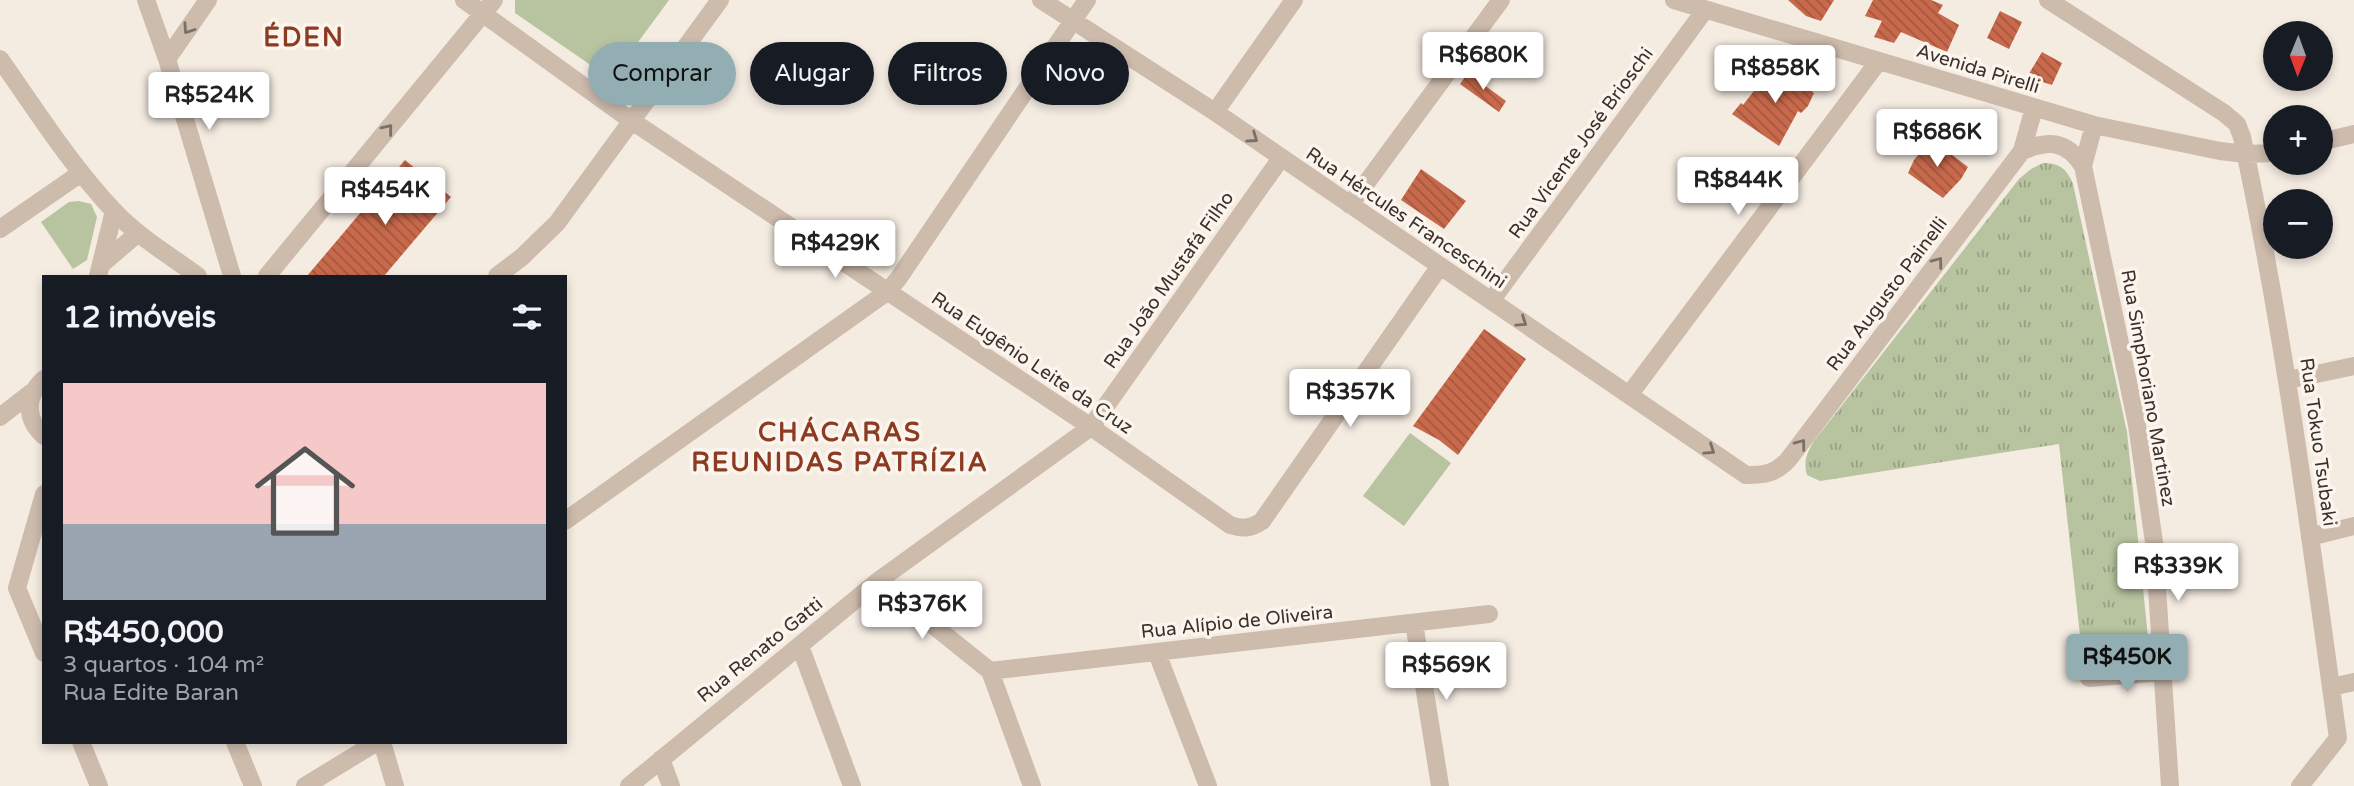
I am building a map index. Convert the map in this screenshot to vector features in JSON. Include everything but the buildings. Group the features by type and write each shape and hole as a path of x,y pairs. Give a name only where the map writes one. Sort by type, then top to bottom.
{"street":[{"path":"146,0 167,59 232,275"},
{"path":"167,59 208,0"},
{"name":"Rua Eugênio Leite da Cruz","path":"464,0 488,7 632,121 1091,427 1230,524 1241,528 1251,528 1262,521 1440,266"},
{"path":"498,275 522,257 557,223 720,0"},
{"name":"Rua Hércules Franceschini","path":"1041,0 1214,112 1746,475"},
{"path":"567,520 887,292 1087,0"},
{"path":"1214,112 1294,0"},
{"path":"1350,205 1501,0"},
{"name":"Avenida Pirelli","path":"1674,0 2094,125 2246,154 2263,153"},
{"name":"Rua Tokuo Tsubaki","path":"2048,0 2224,113 2236,124 2246,154 2262,225 2288,380 2338,738 2300,786"},
{"path":"268,275 488,7"},
{"name":"Rua Vicente José Brioschi","path":"1491,301 1705,10"},
{"path":"0,59 81,173 114,211 138,233 197,275"},
{"path":"1629,395 1878,61"},
{"name":"Rua Augusto Painelli","path":"1746,475 1765,475 1779,470 1788,460 2022,151 2034,108"},
{"name":"Rua Simphoriano Martinez","path":"2094,125 2083,166 2137,425 2154,542 2170,786"},
{"path":"2333,139 2354,134"},
{"path":"2022,151 2041,143 2060,145 2074,153 2083,166"},
{"name":"Rua João Mustafá Filho","path":"1091,427 1281,158"},
{"path":"0,229 81,173"},
{"path":"100,271 114,211"},
{"path":"100,271 138,233"},
{"path":"2288,380 2354,366"},
{"path":"38,386 1,416 41,432"},
{"path":"38,386 29,402 41,432"},
{"name":"Rua Renato Gatti","path":"629,786 878,582 1091,427"},
{"path":"42,502 17,588 42,648"},
{"path":"2310,537 2354,526"},
{"path":"878,582 990,671 1032,786"},
{"name":"Rua Alípio de Oliveira","path":"990,671 1489,614"},
{"path":"1414,623 1440,786"},
{"path":"800,646 852,786"},
{"path":"1157,653 1208,786"},
{"path":"2089,678 2163,672"},
{"path":"2331,687 2354,682"},
{"path":"82,744 99,786"},
{"path":"236,744 253,786"},
{"path":"305,786 376,744"},
{"path":"380,744 395,786"},
{"path":"661,759 671,786"}],"green space":[{"path":"515,0 669,0 638,42 588,42 588,63 515,13"},
{"path":"2043,163 2062,168 2073,184 2127,432 2149,647 2147,654 2141,657 2083,663 2059,444 1820,481 1807,475 1805,465 1814,441 2019,179"},
{"path":"69,202 91,204 97,217 87,260 73,269 41,222"},
{"path":"1410,433 1451,463 1404,526 1363,496"}],"district":[{"name":"ÉDEN","path":"304,37"},
{"name":"CHÁCARAS REUNIDAS PATRÍZIA","path":"840,447"}]}
